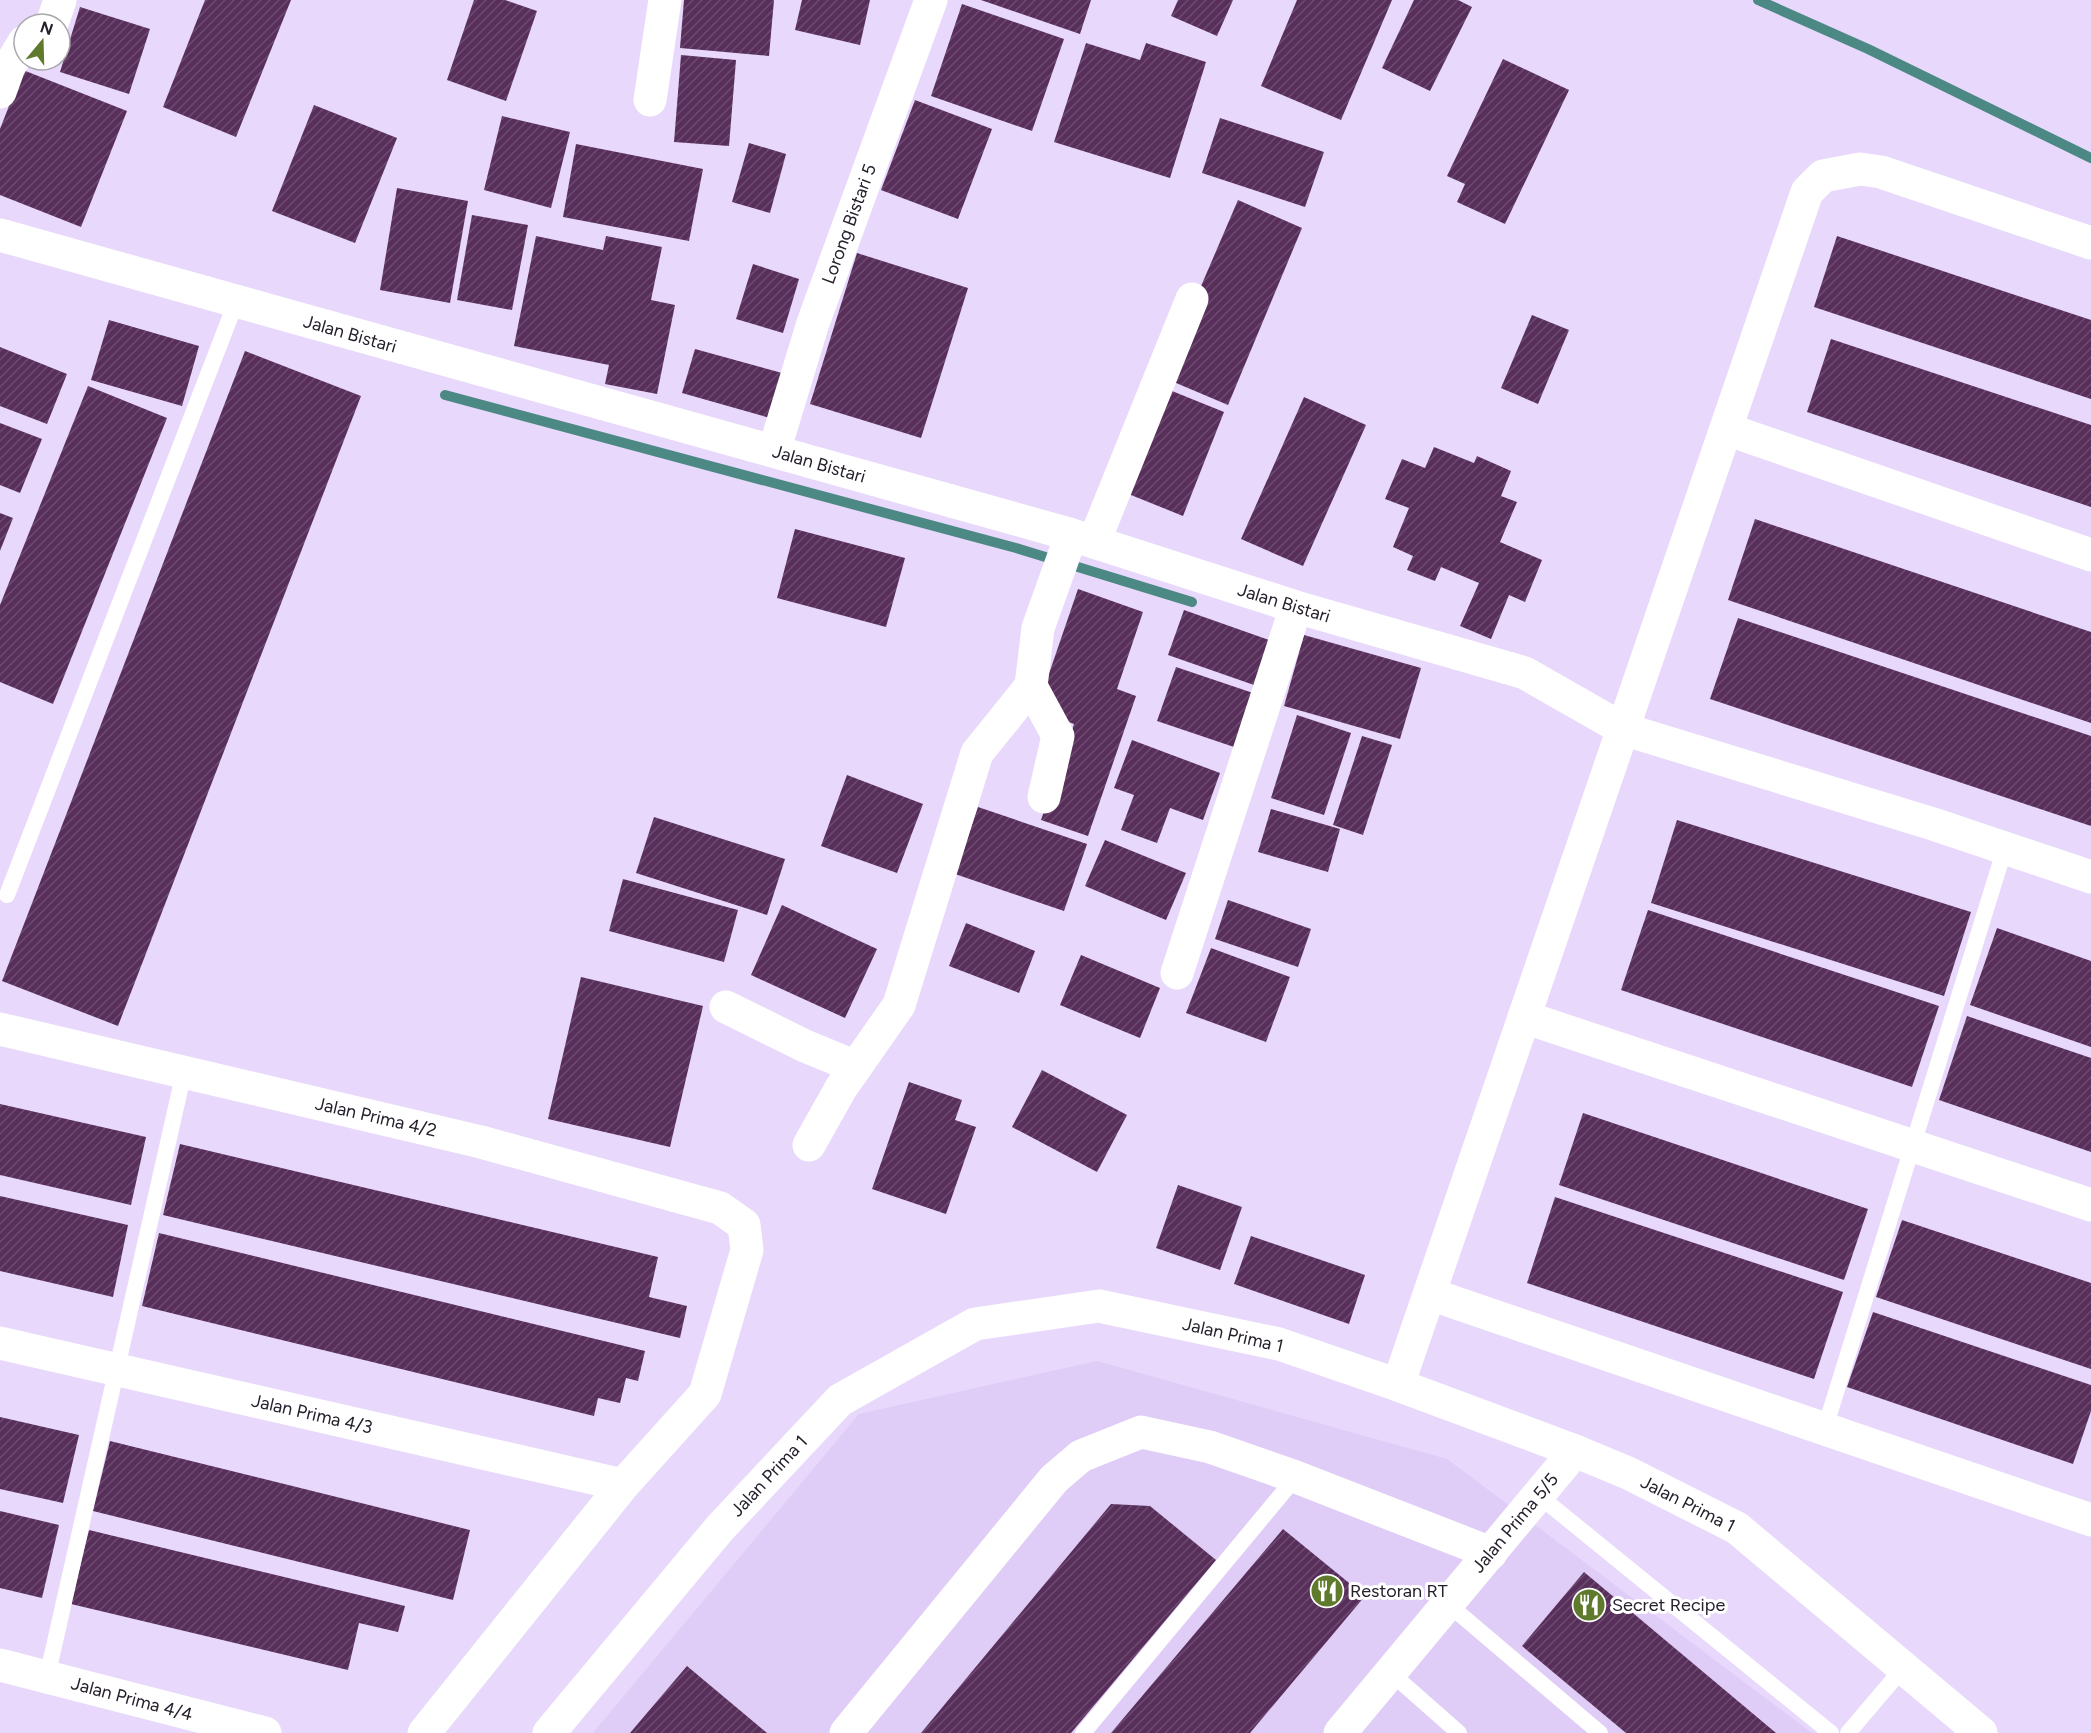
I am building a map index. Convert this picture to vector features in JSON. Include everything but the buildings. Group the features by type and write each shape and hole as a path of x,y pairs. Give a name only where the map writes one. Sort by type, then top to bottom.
{"street":[{"path":"650,100 665,0"},
{"name":"Lorong Bistari 5","path":"774,451 813,323 931,0"},
{"path":"0,92 12,62"},
{"path":"1398,1385 1808,192 1823,176 1860,169 1881,172 2091,243"},
{"name":"Jalan Bistari","path":"0,235 774,451 1525,673 1623,729 1933,824 2091,877"},
{"path":"809,1145 841,1088 899,1005 977,753 1031,686 1038,628 1054,581 1077,541 1192,299"},
{"path":"1726,429 2091,555"},
{"path":"1178,973 1296,607"},
{"path":"1031,686 1058,736 1044,797"},
{"path":"726,1007 805,1046 856,1067"},
{"path":"1524,1017 2091,1205"},
{"name":"Jalan Prima 4/2","path":"0,1029 481,1142 720,1208 744,1225 747,1250 705,1394 623,1485"},
{"path":"1430,1294 2091,1520"},
{"name":"Jalan Prima 1","path":"549,1733 720,1528 840,1400 975,1324 1099,1306 1279,1344 1398,1385 1628,1473 1737,1528 1982,1733"},
{"name":"Jalan Prima 4/3","path":"0,1342 623,1485"},
{"path":"846,1733 1054,1479 1081,1456 1141,1432 1210,1448 1296,1477 1491,1553"},
{"name":"Jalan Prima 5/5","path":"1340,1733 1575,1451"},
{"path":"424,1733 623,1485"},
{"name":"Jalan Prima 4/4","path":"0,1665 265,1733"}],"lane":[{"path":"7,895 236,302"},
{"path":"1825,1428 2005,848"},
{"path":"47,1677 184,1072"},
{"path":"1083,1733 1296,1477"},
{"path":"1538,1495 1831,1733"},
{"path":"1448,1604 1600,1733"},
{"path":"1848,1733 1904,1667"},
{"path":"1390,1673 1459,1733"}],"shaded area":[{"path":"1097,1361 1447,1459 1812,1733 593,1733 859,1414"}],"waterway":[{"path":"1758,0 1868,49 2091,158"},
{"path":"445,395 1016,548 1192,602"}],"place":[{"name":"Restoran RT","path":"1327,1591"},
{"name":"Secret Recipe","path":"1589,1605"}]}
